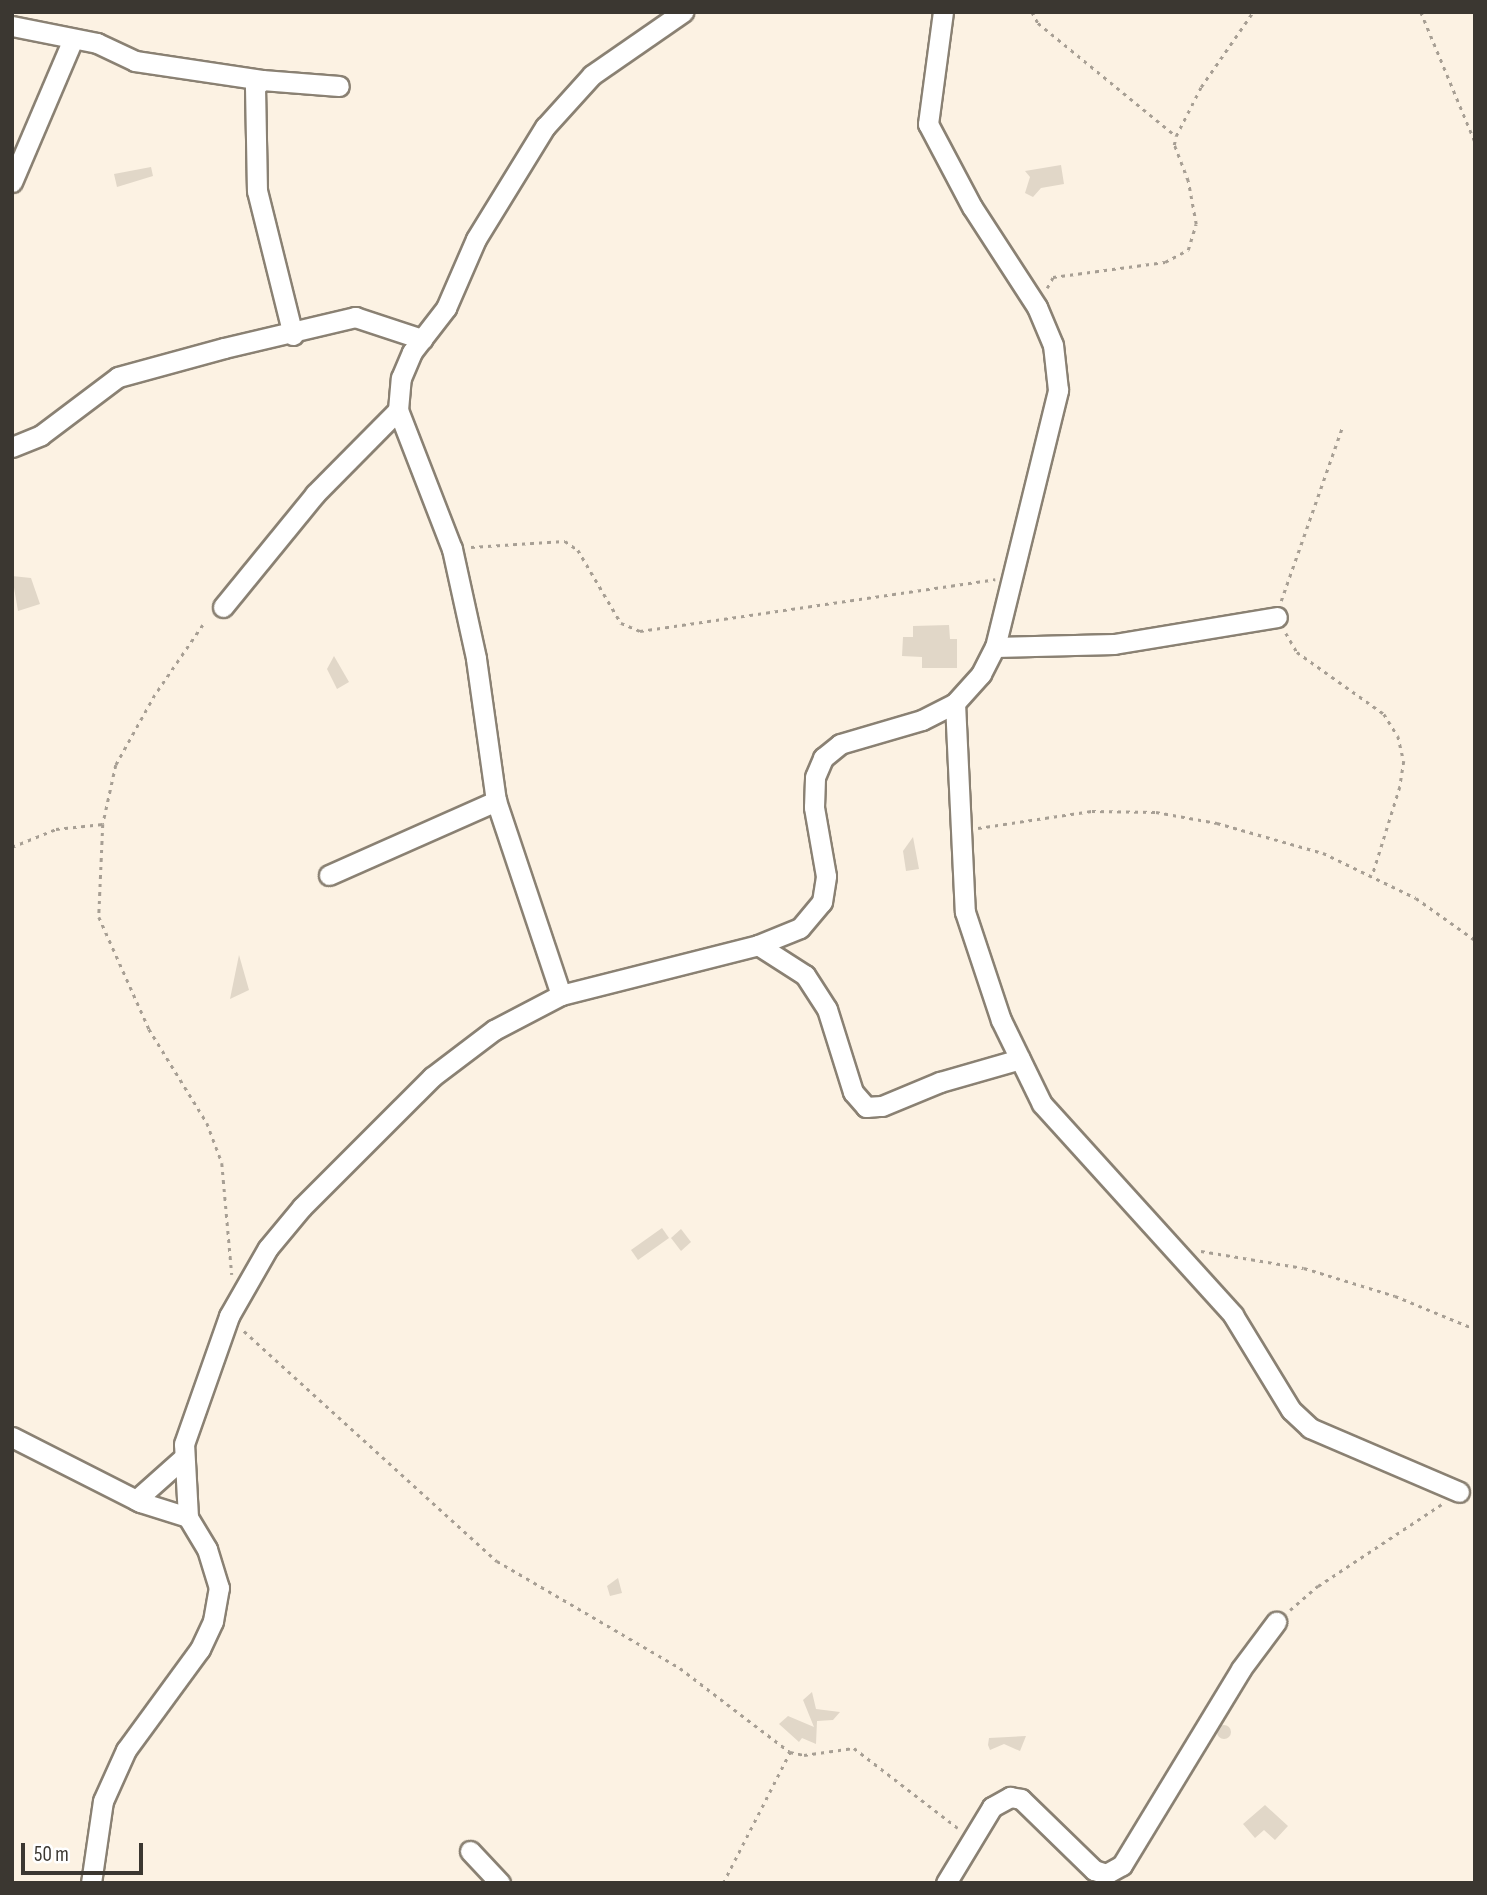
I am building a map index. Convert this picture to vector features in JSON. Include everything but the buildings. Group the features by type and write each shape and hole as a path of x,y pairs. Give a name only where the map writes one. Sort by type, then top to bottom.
{"street":[{"path":"561,995 496,801 476,658 452,549 398,410 401,378 422,339 446,308 476,239 545,127 592,75 683,12"},
{"path":"91,1883 103,1801 126,1749 201,1649 213,1621 219,1588 207,1549 188,1517 182,1459 231,1311 268,1248 302,1207 432,1077 494,1030 561,995 758,945 800,928 822,902 825,876 814,807 815,777 823,758 840,744 922,720 955,703 981,674 995,647 1058,390 1053,345 1037,307 972,207 928,124 943,12"},
{"path":"12,26 97,43 135,61 262,80 339,86"},
{"path":"12,182 73,39"},
{"path":"262,80 255,88 253,106 257,191 293,335"},
{"path":"13,446 41,435 118,377 293,335 355,317 422,339"},
{"path":"223,607 315,494 398,410"},
{"path":"995,647 1115,644 1277,617"},
{"path":"955,703 965,912 979,962 1042,1104 1233,1315 1291,1410 1310,1428 1338,1443 1459,1492"},
{"path":"329,875 496,801"},
{"path":"758,945 805,975 827,1009 853,1092 866,1107 883,1106 940,1082 1020,1059"},
{"path":"12,1437 136,1500 188,1517"},
{"path":"136,1500 182,1459"},
{"path":"946,1883 992,1807 1010,1797 1021,1799 1094,1870 1106,1874 1122,1865 1241,1669 1276,1622"},
{"path":"470,1851 500,1883"}],"path":[{"path":"1032,12 1038,23 1176,136"},
{"path":"1037,307 1053,277 1165,262 1188,250 1196,224 1188,181 1174,145 1176,136 1201,86 1253,12"},
{"path":"1421,12 1475,142"},
{"path":"1342,428 1288,573 1277,617 1297,652 1384,714 1398,736 1404,761 1400,787 1372,877"},
{"path":"452,549 565,541 578,550 621,623 640,631 1012,577"},
{"path":"203,625 155,695 116,765 103,824 99,917 149,1029 207,1123 222,1163 231,1311 302,1389 497,1561 680,1668 790,1752 804,1755 854,1748 861,1752 972,1838"},
{"path":"961,831 1092,811 1156,812 1323,853 1416,898 1475,940"},
{"path":"12,848 57,829 103,824"},
{"path":"1194,1250 1304,1268 1395,1297 1475,1329"},
{"path":"1276,1622 1318,1586 1459,1492"},
{"path":"723,1883 790,1752"}]}
